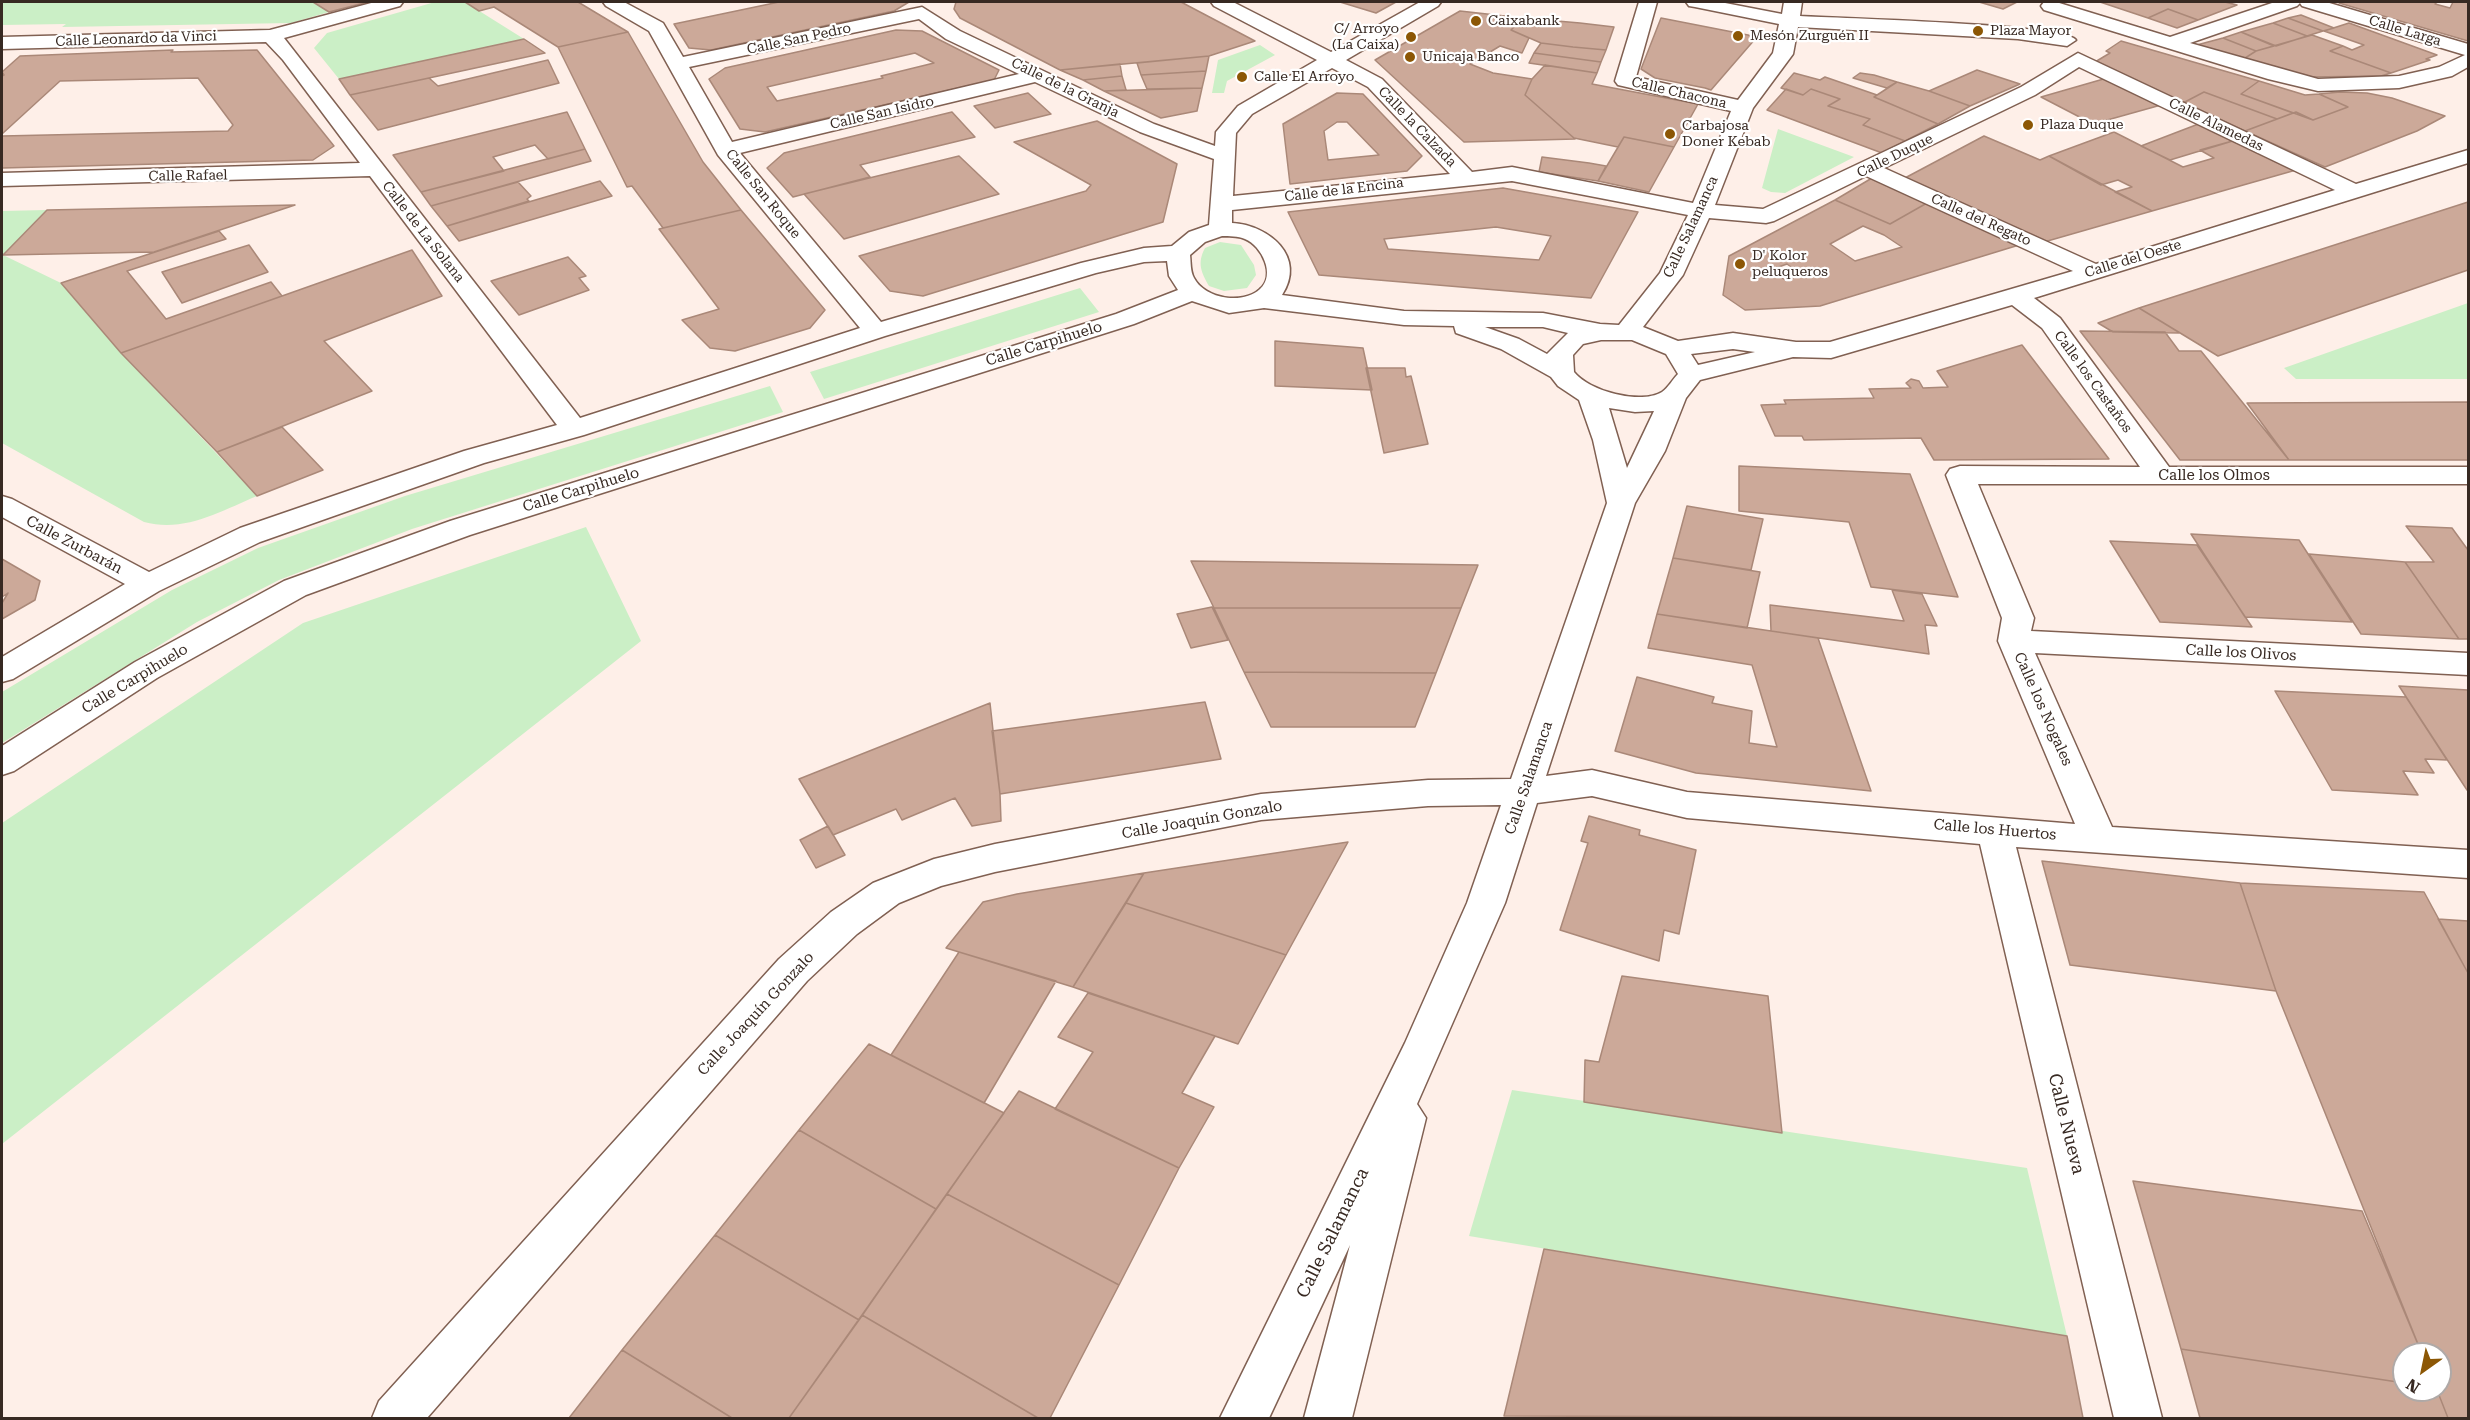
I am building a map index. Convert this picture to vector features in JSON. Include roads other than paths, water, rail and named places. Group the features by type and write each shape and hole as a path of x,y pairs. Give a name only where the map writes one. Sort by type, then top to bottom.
{"street":[{"name":"Calle Leonardo da Vinci","path":"2,43 272,36 394,2"},
{"name":"Calle San Roque","path":"612,2 656,27 726,150 876,331"},
{"name":"Calle la Calzada","path":"1220,2 1375,83 1465,177 1512,174 1701,211"},
{"path":"1220,230 1226,132 1245,110 1432,2"},
{"name":"Calle Chacona","path":"1648,2 1625,81 1743,107"},
{"path":"1695,2 1790,21 2018,33 2067,40"},
{"name":"Calle Salamanca","path":"1627,332 1671,275 1701,211 1743,107 1783,54 1793,2"},
{"path":"2171,43 2291,2"},
{"name":"Calle Larga","path":"2308,2 2469,50"},
{"path":"2054,4 2079,16 2318,85 2399,82 2445,72 2469,60"},
{"name":"Calle San Pedro","path":"675,64 924,7"},
{"name":"Calle de la Granja","path":"924,7 953,35 1178,141 1225,156"},
{"path":"2067,40 2079,16"},
{"name":"Calle de La Solana","path":"272,36 290,56 574,429"},
{"path":"2067,40 2078,59"},
{"name":"Calle Duque","path":"1701,211 1766,216 2028,91 2078,59"},
{"name":"Calle Alamedas","path":"2078,59 2354,191"},
{"name":"Calle San Isidro","path":"726,150 1039,75"},
{"name":"Calle del Oeste","path":"1675,349 1733,341 1796,350 1831,350 2016,296 2469,156"},
{"name":"Calle Rafael","path":"2,180 374,169"},
{"name":"Calle del Regato","path":"1868,169 2093,271"},
{"name":"Calle de la Encina","path":"1223,204 1465,177"},
{"path":"2,671 148,584 250,535 474,457 574,429 876,331 1089,268 1144,255 1178,253 1197,237 1220,230 1240,230 1256,236 1272,250 1280,266 1277,283 1262,300"},
{"path":"1178,253 1181,276 1193,292 1208,302 1235,305 1262,300 1342,312 1447,321 1543,320 1600,332 1627,332 1654,338 1675,349 1691,374"},
{"name":"Calle Carpihuelo","path":"2,762 146,670 295,588 460,528 1114,322 1193,292"},
{"name":"Calle los Castaños","path":"2016,296 2051,323 2161,476"},
{"path":"1447,321 1510,344 1560,371 1572,384 1591,396 1629,404 1648,404 1673,398"},
{"path":"1560,371 1560,353 1574,339 1600,332"},
{"name":"Calle del Oeste","path":"1691,374 1744,364 1796,350"},
{"name":"Calle Salamanca","path":"1244,1419 1423,1048 1486,903 1526,792 1621,503 1651,451 1673,398 1691,374"},
{"path":"1591,396 1607,440 1621,503"},
{"name":"Calle los Olmos","path":"1960,475 2469,476"},
{"name":"Calle los Nogales","path":"1960,475 2018,618 2014,641 2100,840"},
{"name":"Calle Zurbarán","path":"2,505 148,584"},
{"name":"Calle los Olivos","path":"2014,641 2469,664"},
{"name":"Calle los Huertos","path":"1526,792 1592,783 1687,805 1994,829 2100,840 2469,864"},
{"name":"Calle Joaquín Gonzalo","path":"396,1419 793,970 844,923 886,893 934,873 995,858 1261,807 1428,793 1526,792"},
{"name":"Calle Nueva","path":"1994,829 2138,1419"},
{"name":"Calle Salamanca","path":"1328,1419 1423,1048"}],"place":[{"name":"Caixabank","path":"1476,21"},
{"name":"Plaza Mayor","path":"1978,31"},
{"name":"Mesón Zurguén II","path":"1738,36"},
{"name":"C/ Arroyo (La Caixa)","path":"1411,37"},
{"name":"Unicaja Banco","path":"1410,57"},
{"name":"Calle El Arroyo","path":"1242,77"},
{"name":"Plaza Duque","path":"2028,125"},
{"name":"Carbajosa Doner Kebab","path":"1670,134"},
{"name":"D' Kolor peluqueros","path":"1740,264"}]}
